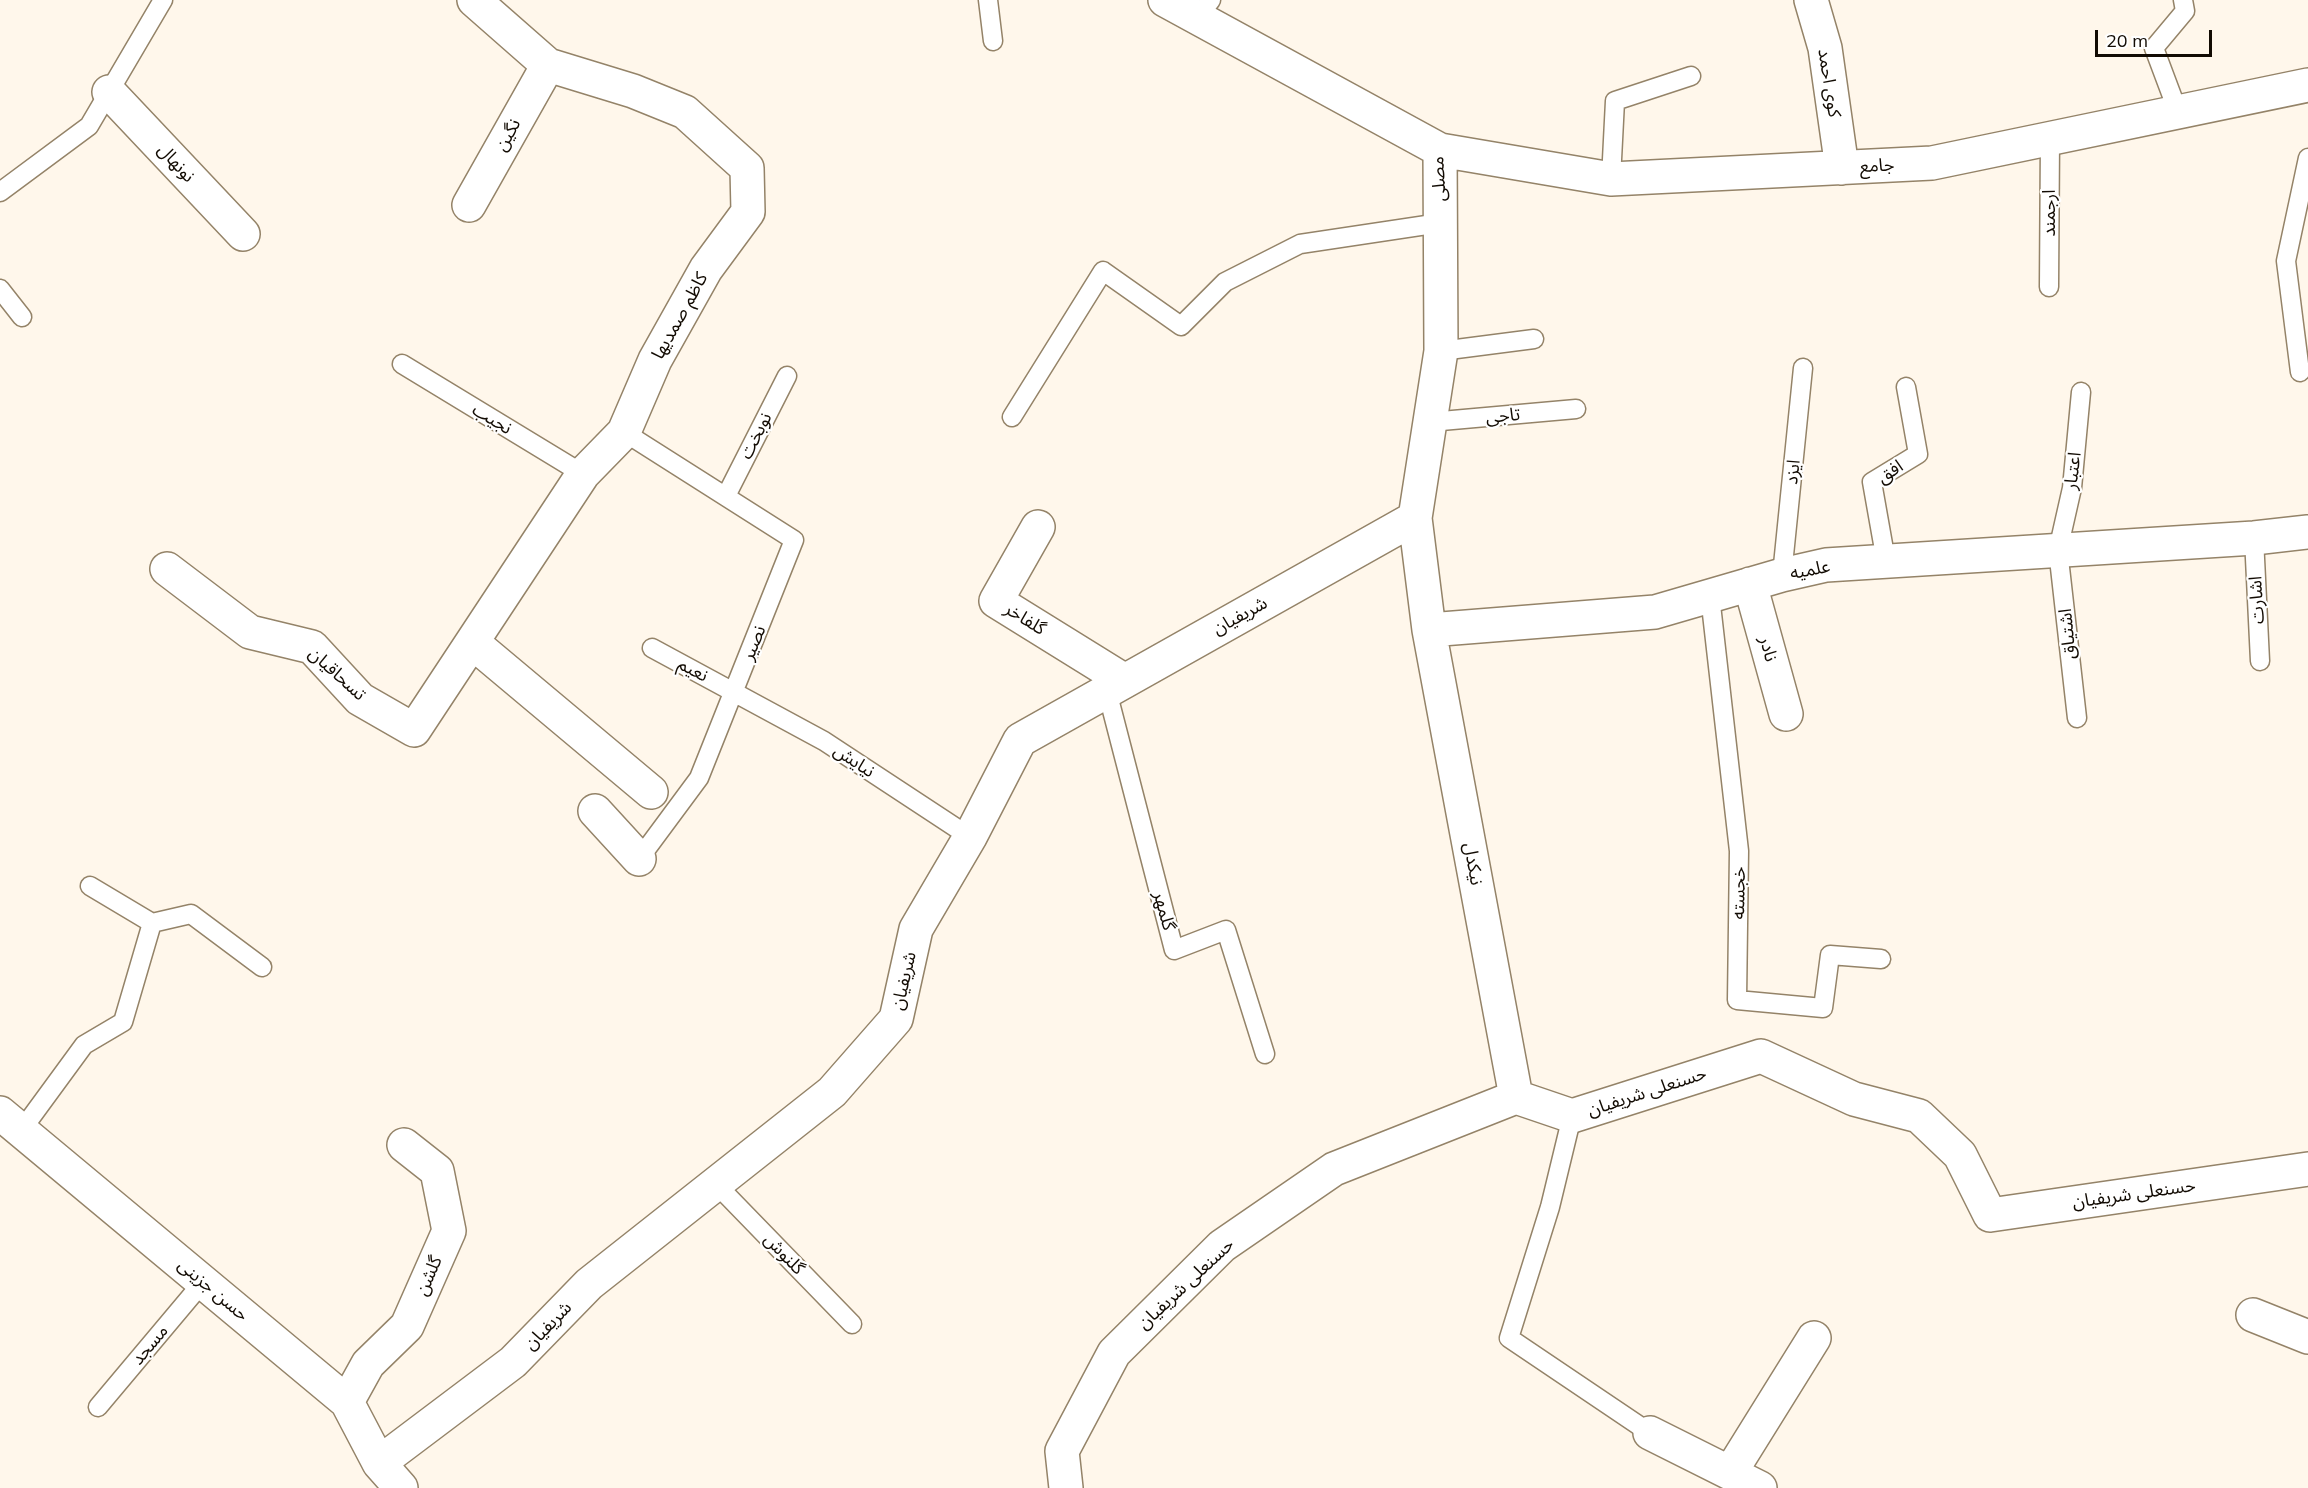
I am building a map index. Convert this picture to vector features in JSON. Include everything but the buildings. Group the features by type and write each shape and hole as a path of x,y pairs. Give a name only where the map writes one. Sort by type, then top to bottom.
{"street":[{"name":"کاظم صمدیها","path":"414,730 583,474 624,432 655,360 706,270 748,212 747,168 685,112 633,91 548,65 474,0"},
{"name":"مصلی","path":"1165,0 1204,9 1440,150 1441,351 1415,518"},
{"name":"کوی احمد","path":"1811,0 1825,48 1842,168"},
{"name":"نگین","path":"469,206 548,65"},
{"name":"جامع","path":"1440,150 1611,179 1932,163 2308,85"},
{"name":"نونهال","path":"109,92 243,234"},
{"path":"1415,518 1429,630"},
{"name":"شریفیان","path":"379,1463 513,1362 589,1284 832,1092 896,1018 916,929 970,837 1020,740 1415,518"},
{"name":"گلفاخر","path":"1038,527 996,601 1116,686"},
{"name":"علمیه","path":"1429,630 1655,612 1782,575 1826,565 2254,538 2308,532"},
{"name":"تسحاقیان","path":"167,568 250,632 312,647 360,699 414,730"},
{"name":"نادر","path":"1750,584 1786,714"},
{"name":"نیکدل","path":"1429,630 1516,1097"},
{"path":"472,642 651,792"},
{"name":"نصیر","path":"595,811 639,859"},
{"name":"حسنعلی شریفیان","path":"1066,1488 1062,1451 1114,1353 1222,1246 1334,1168 1516,1097 1572,1116 1761,1056 1854,1099 1919,1116 1960,1155 1989,1215 2308,1169"},
{"name":"حسن جزینی","path":"11,1122 347,1401 379,1463 401,1488"},
{"name":"گلشن","path":"347,1401 368,1364 407,1326 448,1231 437,1171 404,1145"},
{"path":"2253,1315 2308,1337"},
{"path":"1730,1473 1814,1338"},
{"path":"1650,1433 1760,1488"}],"lane":[{"path":"0,192 89,126 163,0"},
{"path":"988,0 993,41"},
{"path":"2178,112 2154,48 2185,11 2183,0"},
{"path":"1611,179 1614,100 1691,76"},
{"name":"ارجمند","path":"2049,287 2050,138"},
{"path":"2300,372 2286,261 2308,158"},
{"path":"1012,417 1103,271 1181,326 1225,282 1300,244 1440,223"},
{"path":"0,289 22,317"},
{"path":"1441,351 1534,339"},
{"name":"نجیب","path":"402,364 583,474"},
{"name":"ایزد","path":"1782,575 1803,368"},
{"name":"نوبخت","path":"726,496 787,376"},
{"name":"افق","path":"1886,561 1872,482 1918,454 1906,387"},
{"name":"اعتبار","path":"2058,550 2072,488 2081,392"},
{"name":"تاجی","path":"1430,422 1576,409"},
{"name":"نصیر","path":"624,432 794,540 699,778 639,859"},
{"name":"اشارت","path":"2254,538 2260,661"},
{"name":"اشتیاق","path":"2058,550 2077,718"},
{"name":"خجسته","path":"1710,597 1739,851 1737,999 1823,1008 1830,955 1881,959"},
{"name":"نعیم","path":"652,648 735,692"},
{"name":"گلمهر","path":"1116,686 1174,950 1226,930 1265,1054"},
{"name":"نیایش","path":"735,692 824,741 970,837"},
{"path":"90,886 152,923 191,914 262,966"},
{"path":"11,1122 84,1045 123,1022 152,923"},
{"path":"1572,1116 1550,1207 1509,1338 1650,1433"},
{"name":"گلنوش","path":"716,1184 852,1324"},
{"name":"مسجد","path":"98,1407 203,1282"}]}
